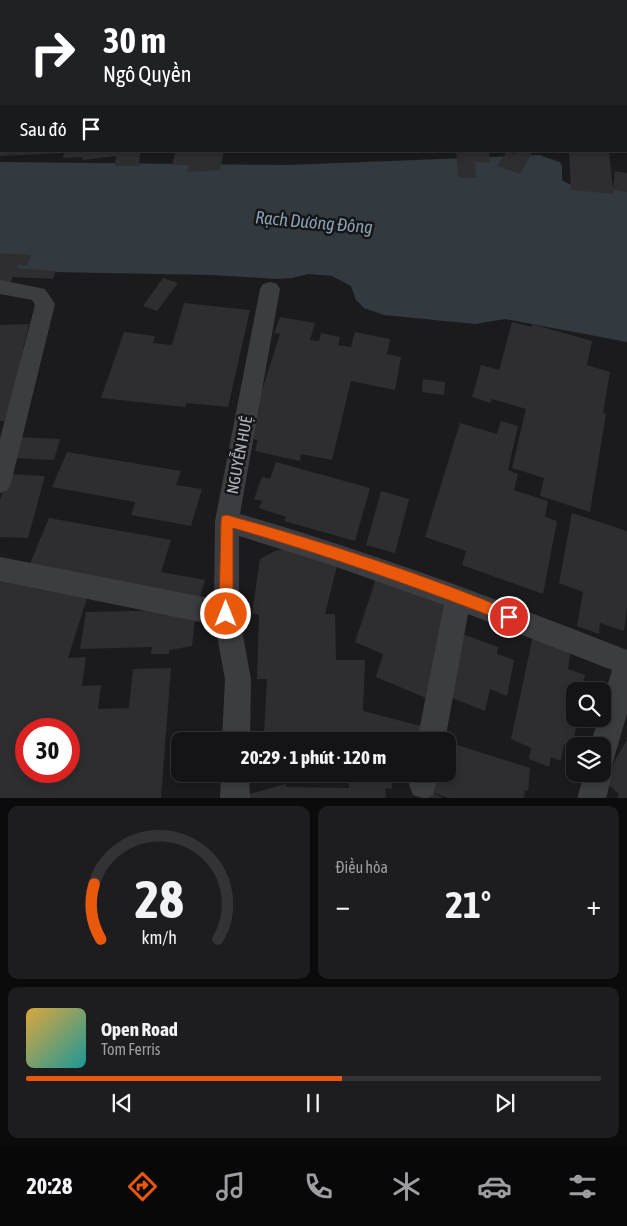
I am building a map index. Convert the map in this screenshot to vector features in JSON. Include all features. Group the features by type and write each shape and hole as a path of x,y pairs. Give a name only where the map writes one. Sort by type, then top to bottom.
{"street":[{"path":"0,287 38,294 45,304 0,483"},
{"name":"NGUYỄN HUỆ","path":"236,732 238,678 226,614 227,521 270,289"},
{"path":"227,521 295,540 458,597 627,663 607,737"},
{"path":"0,569 226,614"},
{"path":"433,732 458,597"},
{"path":"235,782 235,798"},
{"path":"591,798 596,782"}],"water":[{"name":"Rạch Dương Đông","path":"539,155 560,162 562,166 562,180 569,184 585,187 627,188 627,342 505,319 475,324 384,315 364,308 356,300 351,286 332,276 308,274 278,279 212,275 0,271 0,162 289,165"}],"building":[{"path":"0,152 140,152 139,166 115,166 116,156 83,160 82,157 63,158 64,153 0,156"},
{"path":"224,152 220,170 187,172 189,165 172,165 175,153 166,153"},
{"path":"456,152 489,152 490,163 475,162 476,178 458,177"},
{"path":"507,152 515,154 516,152 532,152 520,174 497,166"},
{"path":"569,152 609,152 613,189 615,171 627,173 627,192 613,190 614,194 571,190"},
{"path":"0,253 31,255 27,266 18,265 17,268 56,271 53,279 13,277 10,284 0,283"},
{"path":"163,278 178,283 157,311 143,306"},
{"path":"184,303 250,310 228,407 187,403 185,407 101,398 124,332 155,336 153,343 172,345"},
{"path":"280,317 315,323 310,340 319,341 321,333 340,337 338,345 351,347 355,332 390,339 387,354 401,357 395,390 351,381 332,460 301,454 300,461 255,451 258,440 250,439 260,406 257,406 280,334 274,333"},
{"path":"512,322 532,327 532,324 592,341 587,365 610,372 603,413 606,414 590,512 540,496 544,478 512,468 526,409 492,399 490,403 472,397 481,365 499,370"},
{"path":"29,324 7,421 0,421 0,325"},
{"path":"423,379 445,382 444,395 422,392"},
{"path":"501,421 518,426 508,470 518,474 514,490 548,501 545,517 557,521 543,594 462,565 466,551 425,537 460,423 497,434"},
{"path":"18,437 60,439 54,460 11,458"},
{"path":"67,452 181,471 176,485 202,489 191,526 131,515 135,502 52,487"},
{"path":"276,462 370,488 355,541 284,521 286,517 259,508 262,501 254,499 262,477 270,479"},
{"path":"8,474 45,476 28,538 0,537 0,500"},
{"path":"381,491 409,499 395,553 366,545"},
{"path":"572,513 627,531 627,608 624,631 600,623 599,634 577,626 583,592 559,583"},
{"path":"49,518 171,540 161,572 205,580 198,604 27,571"},
{"path":"286,549 338,562 325,614 335,614 336,660 365,660 363,711 421,726 419,732 264,732 267,679 257,679 259,615 252,613 260,559 275,551"},
{"path":"377,576 452,604 426,698 376,677 383,654 355,642"},
{"path":"0,579 88,595 68,658 86,657 82,686 101,685 98,709 129,708 133,669 171,668 161,798 0,798"},
{"path":"173,610 183,613 183,619 195,619 192,646 169,650 169,654 151,654 152,647 80,649 86,612"},
{"path":"534,631 571,648 568,669 585,675 584,682 566,682 566,727 576,727 574,737 566,737 566,745 564,744 561,761 551,757 549,767 529,759 531,748 511,739"},
{"path":"457,632 498,647 497,654 514,660 507,696 490,689 485,711 442,694"},
{"path":"627,740 627,798 617,798 619,794 605,782 611,782 611,767"},
{"path":"456,745 530,768 528,791 525,790 524,798 448,798 429,791 443,798 422,798 426,782 456,782"},
{"path":"349,782 392,782 392,789 385,788 386,798 250,798 249,794 286,784 286,787 349,788"}],"route":[{"path":"226,614 227,521 295,540 458,597 509,617"}]}
